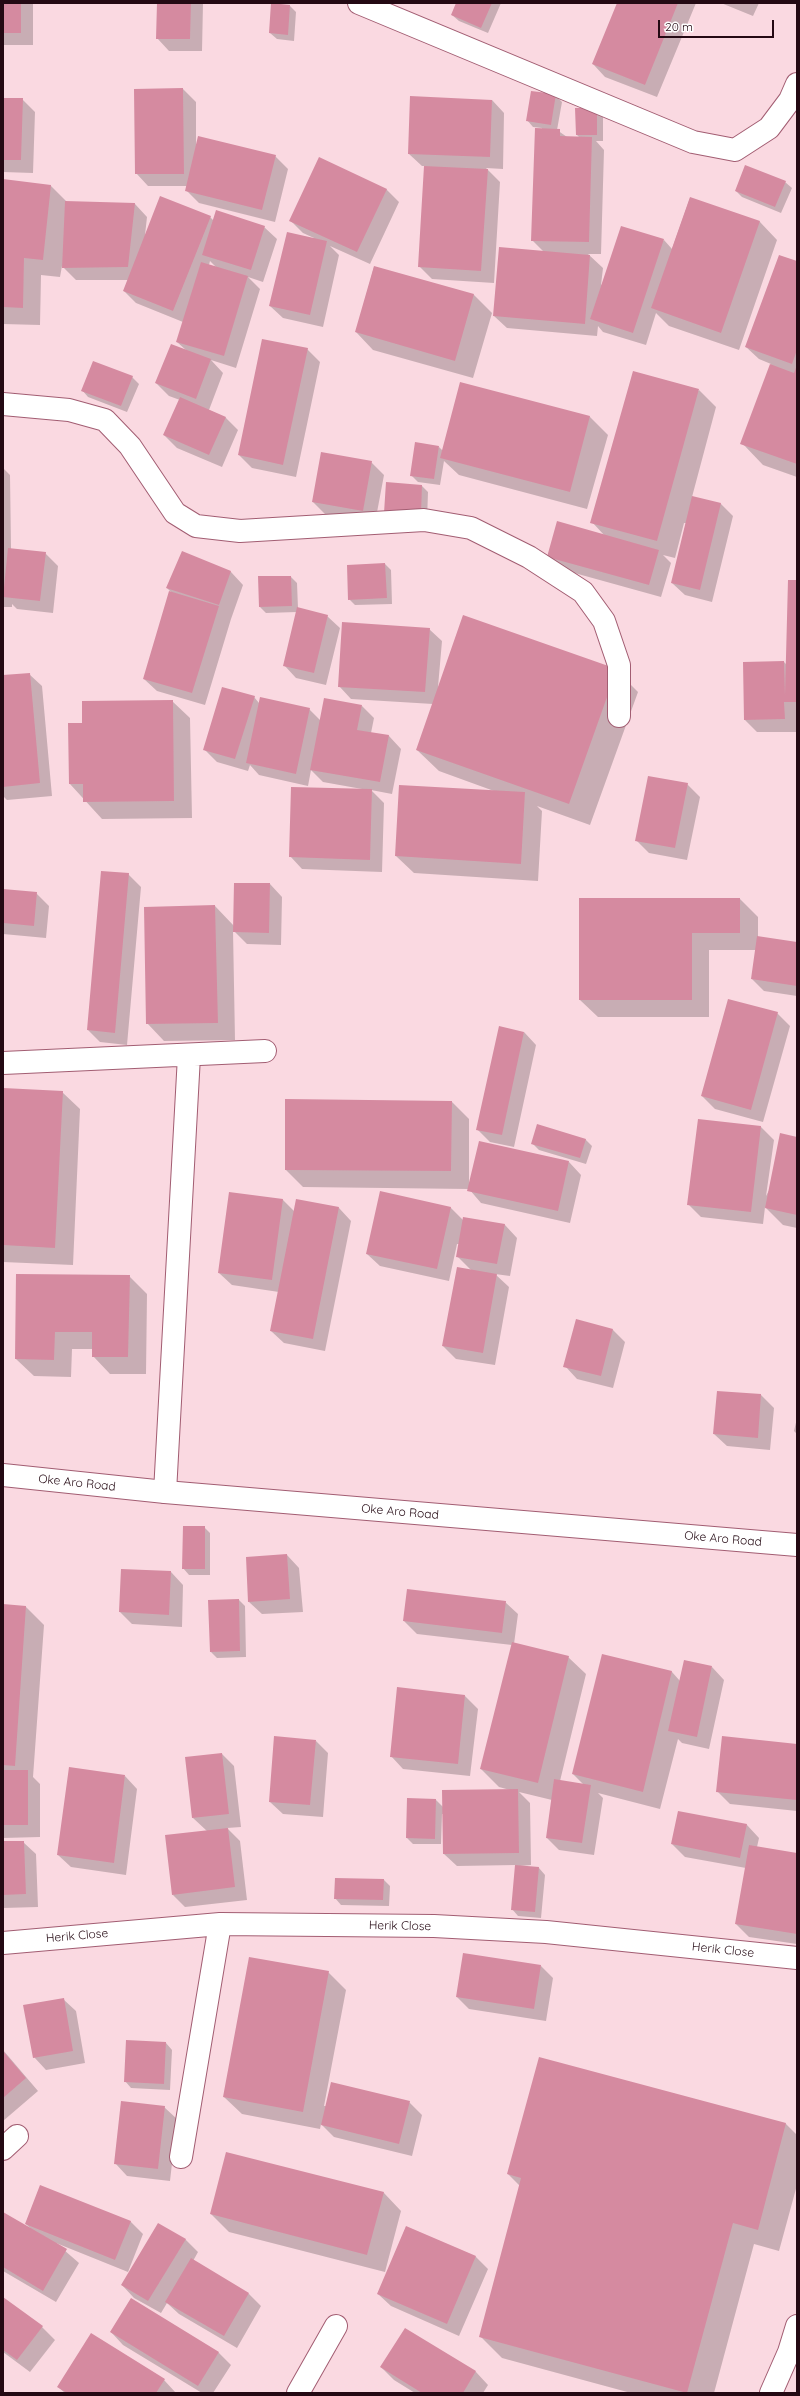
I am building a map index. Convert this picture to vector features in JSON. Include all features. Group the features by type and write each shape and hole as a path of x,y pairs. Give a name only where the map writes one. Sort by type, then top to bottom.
{"street":[{"path":"358,3 693,142 735,150 768,128 790,100 797,84"},
{"path":"3,404 69,410 105,420 130,446 175,513 196,526 240,531 424,520 471,528 530,557 583,592 604,621 619,665 619,716"},
{"path":"3,1063 188,1056 265,1051"},
{"path":"166,1492 188,1056"},
{"name":"Oke Aro Road","path":"3,1475 166,1492 797,1545"},
{"path":"182,2157 220,1924"},
{"name":"Herik Close","path":"3,1943 220,1924 434,1926 546,1932 797,1958"},
{"path":"298,2393 336,2326"},
{"path":"771,2393 789,2352 797,2326"}],"building":[{"path":"3,3 21,3 21,33 3,33"},
{"path":"157,3 191,3 190,39 156,39"},
{"path":"271,3 290,5 288,35 269,33"},
{"path":"456,3 492,3 481,28 451,15"},
{"path":"617,3 678,3 645,85 592,64"},
{"path":"183,88 184,174 135,174 134,89"},
{"path":"531,91 556,94 551,125 526,121"},
{"path":"410,96 492,100 490,157 408,154"},
{"path":"3,98 23,98 21,160 3,160"},
{"path":"575,108 597,108 597,135 576,135"},
{"path":"535,128 560,129 560,136 592,137 589,242 531,241"},
{"path":"198,136 276,155 262,210 185,191"},
{"path":"319,157 387,189 357,252 289,221"},
{"path":"745,165 786,181 775,207 735,191"},
{"path":"424,166 488,169 481,271 418,267"},
{"path":"3,179 51,185 43,260 24,258 23,308 3,307"},
{"path":"160,196 211,216 173,311 123,291"},
{"path":"690,197 760,221 721,333 651,308"},
{"path":"65,201 135,203 128,267 62,268"},
{"path":"216,210 265,226 251,270 202,255"},
{"path":"621,226 664,239 633,333 590,319"},
{"path":"287,232 327,241 310,315 269,306"},
{"path":"499,247 590,255 585,324 493,316"},
{"path":"779,255 797,261 797,350 792,364 745,347"},
{"path":"201,262 248,276 224,356 176,342"},
{"path":"374,266 474,294 455,361 355,332"},
{"path":"262,339 308,348 283,465 238,455"},
{"path":"171,344 211,359 196,399 155,383"},
{"path":"93,361 133,376 121,406 81,391"},
{"path":"770,364 794,373 797,365 797,464 740,444"},
{"path":"633,371 699,389 657,541 590,523"},
{"path":"460,382 590,416 570,492 440,458"},
{"path":"180,397 226,417 209,455 163,435"},
{"path":"415,442 439,446 434,479 410,476"},
{"path":"321,452 372,461 363,511 312,502"},
{"path":"386,482 422,485 421,515 384,513"},
{"path":"692,496 721,503 700,590 671,583"},
{"path":"557,521 659,550 649,585 547,557"},
{"path":"8,548 46,552 40,601 3,597"},
{"path":"182,551 231,571 219,605 166,588"},
{"path":"385,563 387,598 348,600 347,565"},
{"path":"258,576 291,576 292,606 259,607"},
{"path":"788,580 797,580 797,702 784,702 785,719 744,720 743,662 784,661 785,695"},
{"path":"169,591 219,606 192,693 143,679"},
{"path":"297,607 328,615 314,673 283,666"},
{"path":"463,615 617,669 569,804 416,750"},
{"path":"342,622 430,628 425,692 338,687"},
{"path":"30,673 40,783 3,787 3,675"},
{"path":"222,687 255,696 235,759 203,750"},
{"path":"260,697 310,708 296,774 246,763"},
{"path":"324,698 362,705 357,730 389,735 380,782 310,770"},
{"path":"173,700 174,801 83,802 83,784 69,784 68,723 82,723 82,701"},
{"path":"648,776 688,783 675,848 635,841"},
{"path":"399,785 525,792 521,864 395,856"},
{"path":"291,787 372,789 370,860 289,857"},
{"path":"101,871 129,873 115,1033 87,1030"},
{"path":"234,883 270,883 269,933 233,932"},
{"path":"3,889 37,892 34,926 3,923"},
{"path":"579,898 740,898 740,933 692,933 692,1000 579,1000"},
{"path":"215,905 218,1023 146,1024 144,907"},
{"path":"757,936 797,942 797,986 751,979"},
{"path":"728,999 778,1012 751,1110 701,1096"},
{"path":"499,1026 524,1032 502,1135 476,1130"},
{"path":"3,1088 63,1091 55,1248 3,1245"},
{"path":"285,1099 452,1101 451,1171 285,1170"},
{"path":"698,1119 761,1126 751,1212 687,1205"},
{"path":"537,1124 586,1139 580,1158 531,1144"},
{"path":"780,1133 797,1137 797,1215 765,1208"},
{"path":"479,1141 569,1161 558,1211 467,1191"},
{"path":"380,1191 451,1207 437,1269 366,1254"},
{"path":"229,1192 283,1199 272,1280 218,1273"},
{"path":"296,1199 339,1207 313,1339 270,1331"},
{"path":"463,1217 505,1224 497,1264 456,1257"},
{"path":"457,1267 497,1274 483,1353 442,1346"},
{"path":"16,1274 130,1275 128,1357 92,1357 92,1332 55,1332 54,1360 15,1359"},
{"path":"576,1319 613,1329 601,1376 563,1367"},
{"path":"717,1391 761,1394 758,1438 713,1434"},
{"path":"183,1526 205,1526 205,1569 182,1569"},
{"path":"287,1554 290,1599 248,1602 246,1557"},
{"path":"121,1569 171,1571 169,1615 119,1612"},
{"path":"407,1589 506,1601 502,1633 403,1621"},
{"path":"239,1599 240,1651 210,1652 208,1600"},
{"path":"3,1604 26,1606 15,1766 3,1765"},
{"path":"512,1642 569,1656 538,1783 480,1769"},
{"path":"602,1654 672,1671 643,1792 572,1774"},
{"path":"684,1660 712,1666 697,1737 668,1731"},
{"path":"397,1687 465,1695 458,1764 390,1757"},
{"path":"274,1736 316,1740 310,1805 269,1802"},
{"path":"722,1736 797,1744 797,1800 716,1792"},
{"path":"222,1753 229,1814 192,1818 185,1757"},
{"path":"69,1767 125,1775 114,1863 57,1855"},
{"path":"3,1770 28,1770 28,1825 3,1825"},
{"path":"554,1779 591,1785 582,1843 546,1838"},
{"path":"518,1789 519,1853 443,1854 442,1790"},
{"path":"407,1798 436,1799 435,1839 406,1838"},
{"path":"678,1811 747,1824 740,1858 671,1844"},
{"path":"228,1828 235,1887 172,1895 165,1835"},
{"path":"3,1841 24,1841 26,1894 3,1895"},
{"path":"749,1845 797,1853 797,1934 735,1924"},
{"path":"515,1865 539,1867 535,1912 511,1910"},
{"path":"335,1878 384,1879 383,1900 334,1899"},
{"path":"463,1953 541,1965 534,2009 456,1997"},
{"path":"249,1957 329,1971 303,2112 223,2097"},
{"path":"64,1998 73,2051 33,2058 23,2005"},
{"path":"126,2040 166,2042 164,2084 124,2082"},
{"path":"3,2051 26,2078 3,2098"},
{"path":"539,2057 786,2123 758,2230 733,2223 687,2393 479,2337 521,2178 507,2174"},
{"path":"331,2082 410,2101 399,2144 321,2125"},
{"path":"121,2101 165,2106 158,2169 114,2164"},
{"path":"226,2152 384,2192 367,2255 210,2214"},
{"path":"40,2185 131,2221 115,2260 25,2224"},
{"path":"3,2212 67,2249 43,2291 3,2267"},
{"path":"158,2223 186,2239 148,2301 121,2285"},
{"path":"406,2226 476,2256 447,2324 377,2294"},
{"path":"191,2258 249,2293 224,2336 165,2302"},
{"path":"3,2297 43,2326 17,2360 3,2350"},
{"path":"131,2298 219,2352 198,2386 110,2332"},
{"path":"405,2328 476,2371 463,2393 422,2393 380,2367"},
{"path":"91,2333 165,2379 156,2393 67,2393 57,2387"}]}
